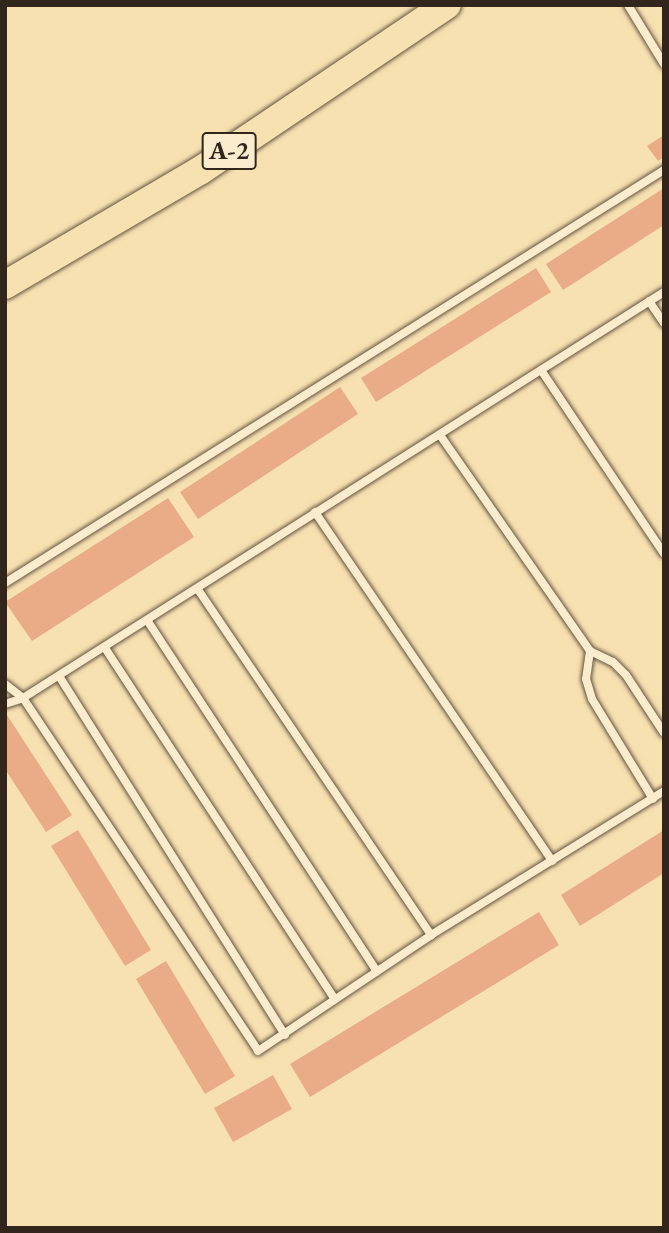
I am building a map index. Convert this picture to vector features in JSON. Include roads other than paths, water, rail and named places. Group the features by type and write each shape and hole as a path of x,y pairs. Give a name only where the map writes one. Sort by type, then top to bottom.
{"highway":[{"name":"A-2","path":"5,285 201,170 447,5"}],"lane":[{"path":"628,5 664,64"},
{"path":"5,583 664,170"},
{"path":"5,704 23,698 105,649 315,512 664,292"},
{"path":"649,301 664,323"},
{"path":"541,370 664,554"},
{"path":"440,435 590,651 613,662 626,675 664,733"},
{"path":"315,512 552,860"},
{"path":"197,588 431,935"},
{"path":"147,620 377,971"},
{"path":"105,649 335,999"},
{"path":"590,651 586,679 592,699 653,799"},
{"path":"59,676 285,1035"},
{"path":"5,684 23,698 255,1048 262,1051 431,935 664,791"}]}
